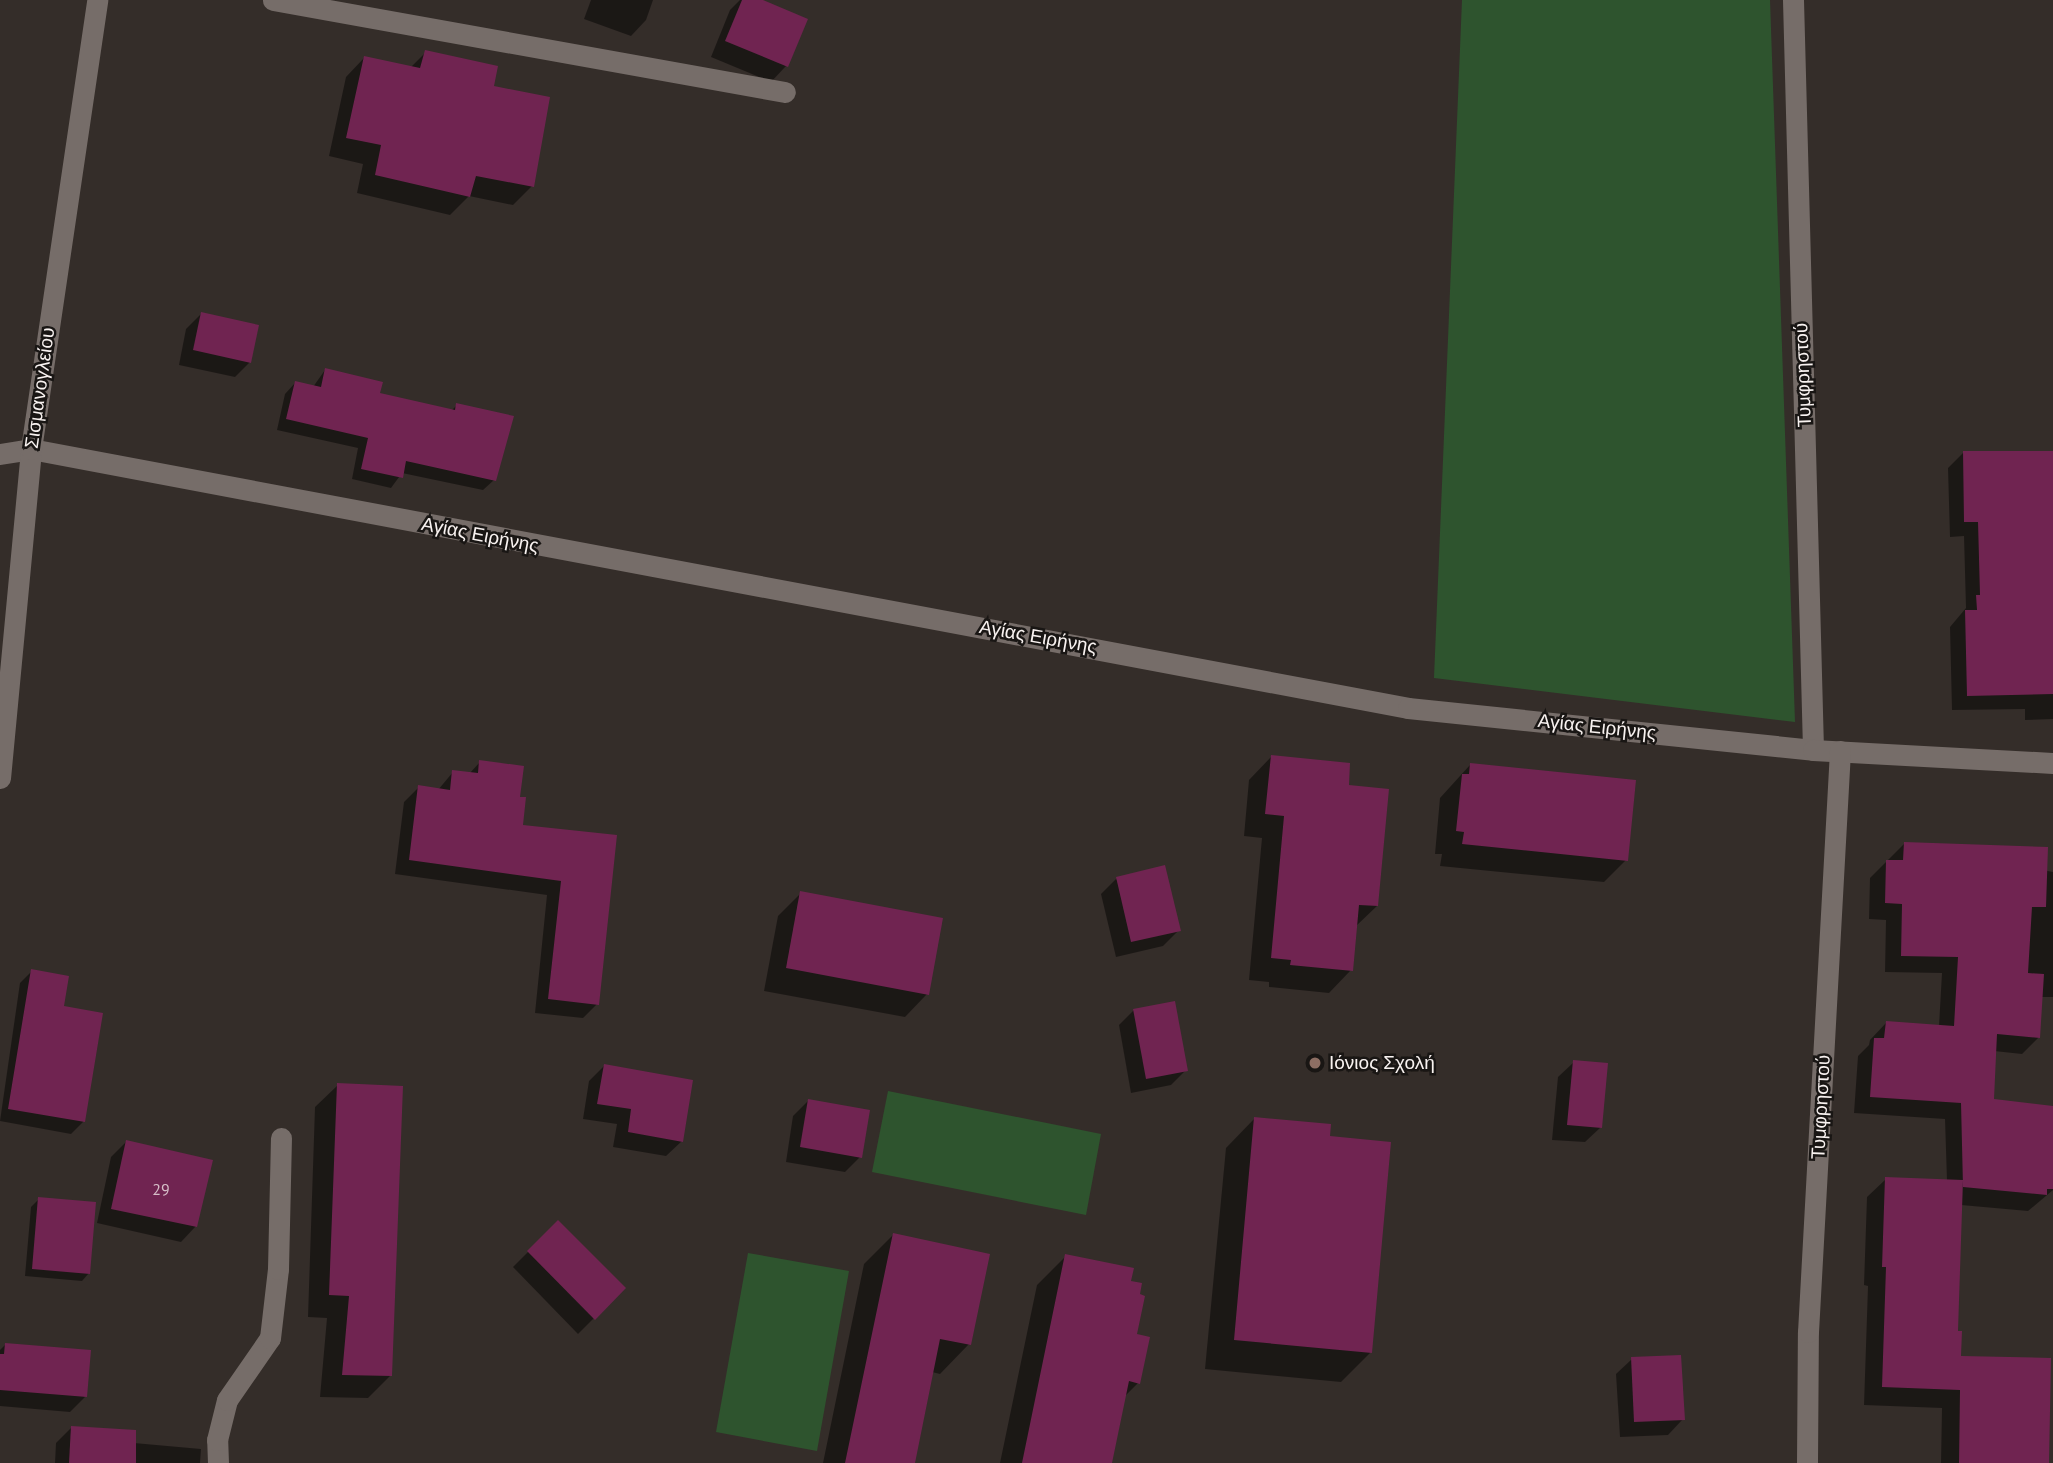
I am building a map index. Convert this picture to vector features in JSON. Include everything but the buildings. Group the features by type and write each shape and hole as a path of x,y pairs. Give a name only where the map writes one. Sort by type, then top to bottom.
{"street":[{"name":"Σισμανογλείου","path":"0,778 31,449 97,0"},
{"path":"273,0 785,92"},
{"name":"Τυμφρηστού","path":"1793,0 1813,750"},
{"name":"Αγίας Ειρήνης","path":"0,454 31,449 1408,708 1813,750 2053,763"},
{"name":"Τυμφρηστού","path":"1807,1463 1808,1332 1840,751"},
{"path":"218,1463 217,1440 227,1400 270,1338 274,1316 281,1138"}],"green space":[{"path":"1462,0 1770,0 1795,722 1434,678"},
{"path":"888,1091 1101,1134 1086,1215 872,1172"},
{"path":"748,1253 849,1271 817,1451 716,1432"}],"place":[{"name":"Ιόνιος Σχολή","path":"1315,1063"}]}
